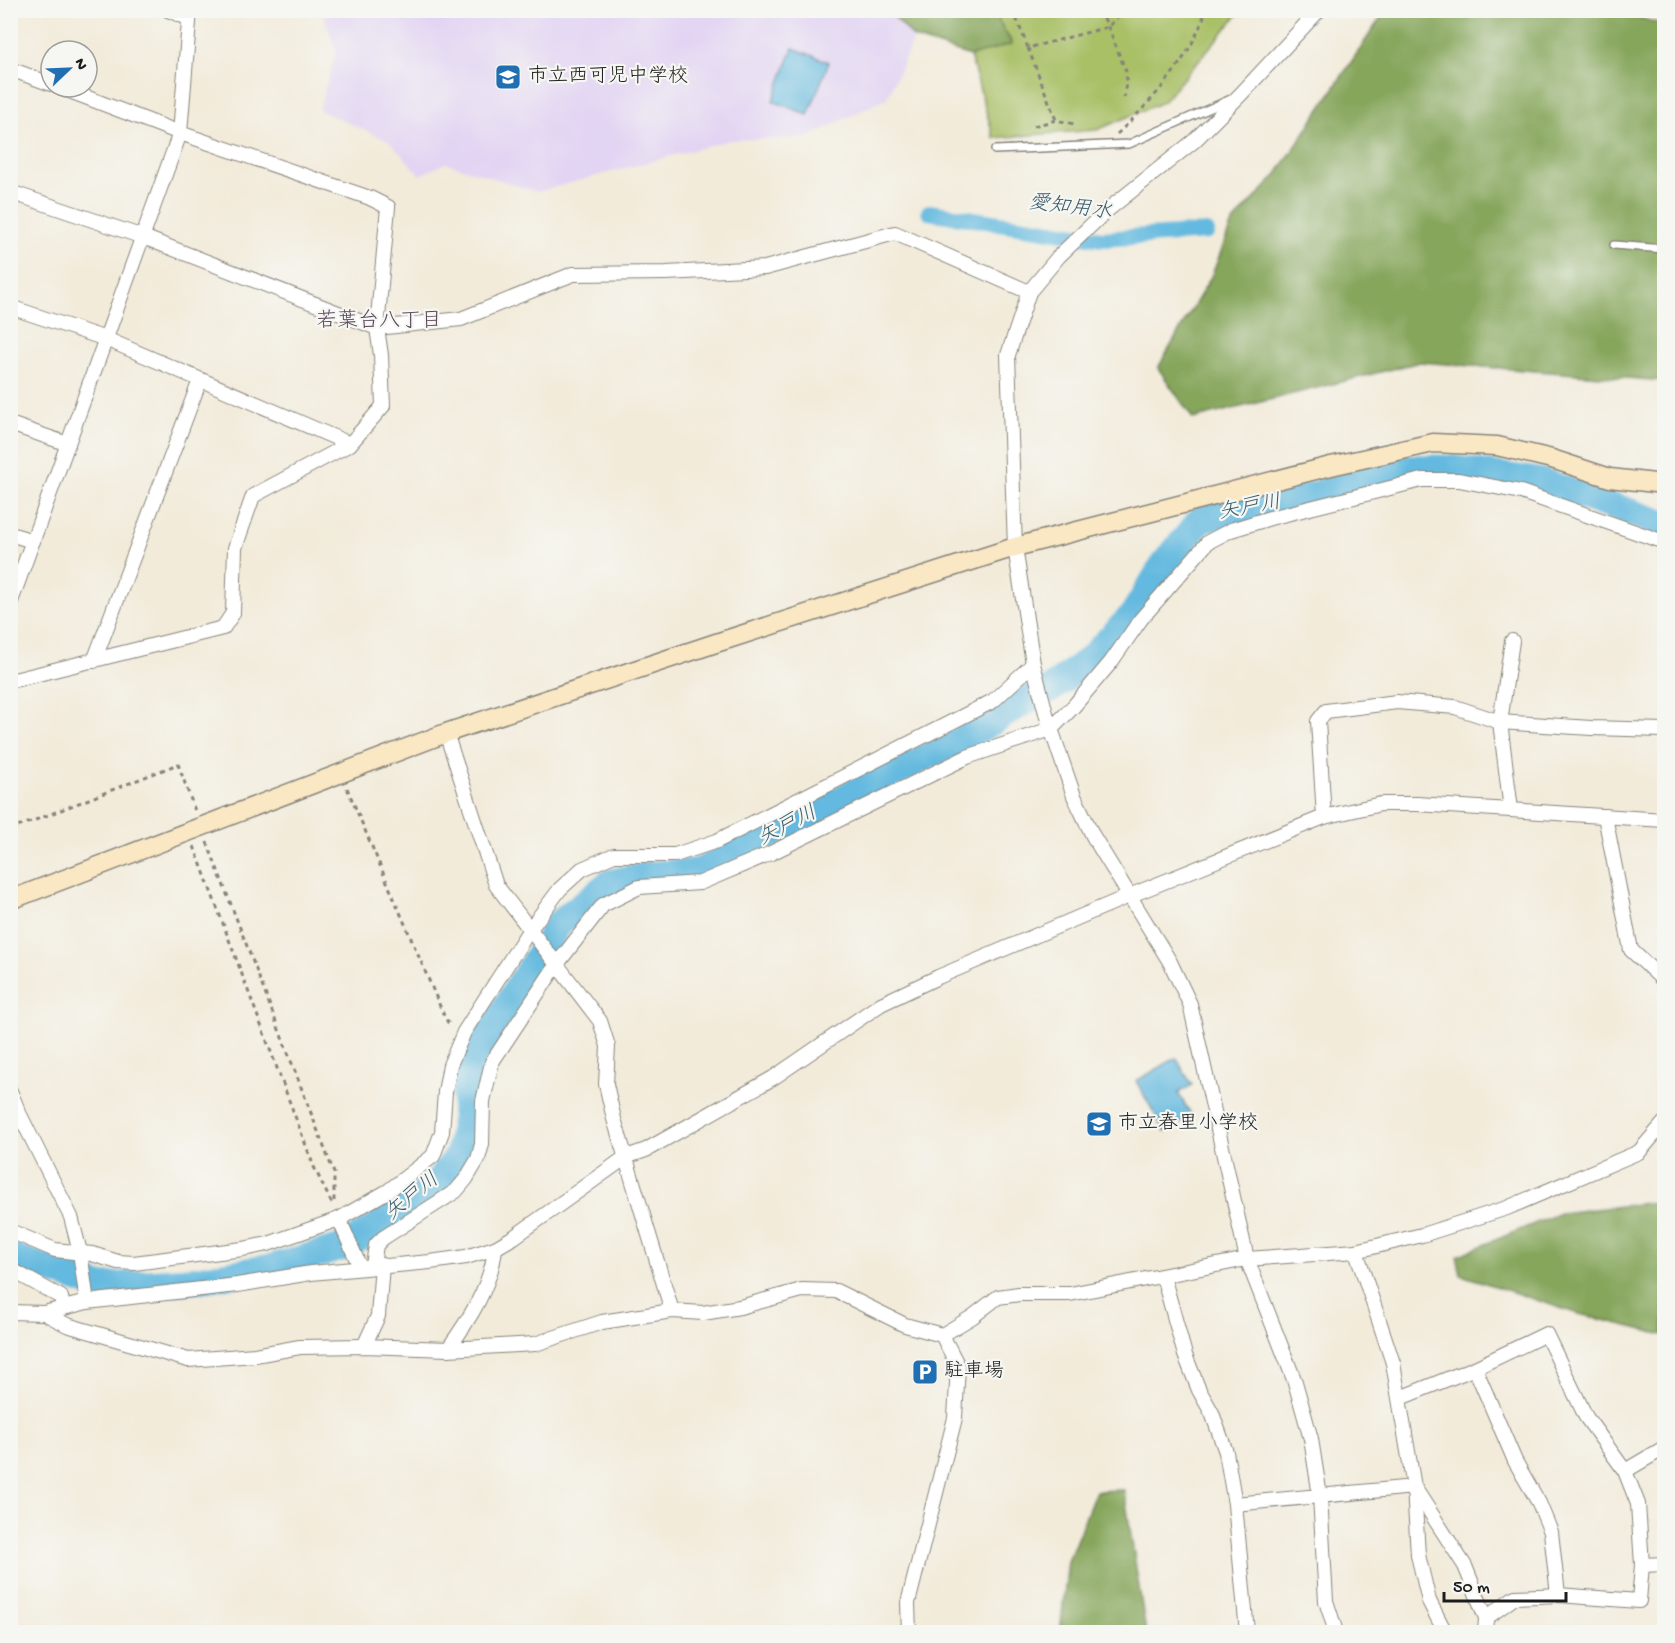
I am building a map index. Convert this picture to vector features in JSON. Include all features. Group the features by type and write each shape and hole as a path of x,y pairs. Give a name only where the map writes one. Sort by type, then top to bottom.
{"street":[{"path":"10,604 180,133 189,14 168,10"},
{"path":"1319,10 1194,141 1105,212 1059,256 1029,292 1008,355 1015,547 1034,664 1049,723 1074,796 1093,836 1170,962 1190,1004 1247,1259 1295,1382 1311,1439 1320,1496 1326,1601 1336,1632"},
{"path":"10,69 39,80"},
{"path":"10,681 223,628 233,613 235,548 253,496 350,444 382,405 381,355 377,328 388,207 370,198 180,133 91,99"},
{"path":"10,192 143,237 377,328 461,320 573,274 666,273 765,268 895,233 1029,292"},
{"path":"10,307 106,339 350,444"},
{"path":"94,661 200,380"},
{"path":"10,424 68,444"},
{"path":"10,900 446,733 716,643 1015,547 1331,466 1433,443 1497,446 1552,459 1610,478 1665,484"},
{"path":"364,1346 378,1316 372,1266 376,1245 383,1238 456,1191 466,1179 478,1158 482,1144 483,1101 492,1062 557,964 603,905 639,887 700,883 771,853 967,757 1049,723 1096,680 1141,619 1208,542 1231,531 1270,518 1422,480 1459,480 1521,492 1665,543"},
{"path":"10,534 33,541"},
{"path":"1511,810 1500,722 1512,641"},
{"path":"10,1231 55,1250 80,1252 118,1262 134,1263 268,1244 388,1191 433,1155 442,1132 450,1065 463,1033 530,929 560,888 582,869 614,855 675,855 717,841 993,701 1034,664"},
{"path":"1324,817 1318,721 1326,711 1397,702 1455,707 1500,722 1665,730"},
{"path":"446,733 496,885 600,1021 608,1046 606,1084 614,1119 672,1311"},
{"path":"10,1312 44,1312 87,1302 237,1285 310,1273 448,1260 495,1248 514,1237 626,1157 646,1149 773,1078 881,1004 938,977 1129,896 1324,817 1381,804 1417,804 1665,820"},
{"path":"1605,816 1630,950 1665,981"},
{"path":"10,1091 71,1217 80,1252 87,1302"},
{"path":"44,1312 67,1325 188,1360 255,1355 300,1347 364,1346 448,1349 535,1344 602,1322 672,1311 703,1313 740,1307 802,1290 836,1291 905,1325 942,1335 972,1317 998,1297 1020,1294 1070,1294 1247,1259 1356,1251 1422,1235 1507,1208 1639,1152 1665,1123"},
{"path":"336,1213 372,1266"},
{"path":"448,1349 466,1324 481,1294 494,1263 495,1248"},
{"path":"1356,1251 1393,1363 1414,1487 1418,1555 1429,1601 1445,1632"},
{"path":"10,1269 61,1297 63,1307"},
{"path":"1163,1276 1185,1355 1199,1390 1212,1413 1226,1452 1235,1504 1247,1632"},
{"path":"1400,1398 1474,1368 1546,1334 1586,1417 1625,1471 1638,1504 1642,1565 1639,1601 1558,1595 1515,1598 1485,1625 1464,1566 1414,1487"},
{"path":"909,1632 908,1603 954,1418 958,1366 942,1335"},
{"path":"1474,1368 1515,1461 1539,1503 1551,1532 1558,1595"},
{"path":"1625,1471 1665,1448"},
{"path":"1235,1504 1414,1487"},
{"path":"1642,1565 1665,1564"}],"lane":[{"path":"995,150 1129,144 1241,94"},
{"path":"1614,245 1665,249"}],"path":[{"path":"1013,10 1056,120"},
{"path":"1100,10 1126,74 1124,98"},
{"path":"1028,48 1108,27 1124,10"},
{"path":"1105,146 1158,92 1180,64 1201,28 1206,10"},
{"path":"1034,126 1056,120 1074,124"},
{"path":"10,830 178,764 194,828 314,1167 336,1213"},
{"path":"341,773 445,1018 452,1028 463,1033"},
{"path":"194,828 334,1173 336,1213"}],"shaded area":[{"path":"889,10 914,38 887,98 806,138 730,140 537,192 446,163 420,175 389,141 319,110 336,51 322,11"}],"green space":[{"path":"889,11 993,11 1012,44 970,56 914,38"},
{"path":"993,11 1241,11 1163,102 1097,130 994,138 970,56 1012,43"},
{"path":"1385,11 1617,11 1664,25 1664,381 1420,362 1193,419 1158,368 1212,275 1232,223 1275,177"},
{"path":"1664,1201 1664,1335 1575,1313 1461,1275 1457,1256 1560,1213"},
{"path":"1124,1490 1146,1632 1060,1632 1068,1561 1096,1491"}],"water":[{"path":"793,48 829,62 808,115 773,101"},
{"path":"1176,1058 1192,1085 1178,1093 1192,1116 1165,1132 1136,1081"}],"waterway":[{"name":"愛知用水","path":"929,212 1102,239 1207,232"},
{"name":"矢戸川","path":"10,1256 100,1287 195,1280 274,1267 343,1247 375,1228 435,1185 459,1155 465,1121 467,1067 560,922 610,883 647,875 699,872 816,811 965,738 1027,700 1052,688 1091,658 1133,615 1163,566 1202,518 1291,502 1405,468 1453,469 1542,482 1664,524"}],"place":[{"name":"市立西可児中学校","path":"508,77"},
{"name":"市立春里小学校","path":"1099,1124"},
{"name":"駐車場","path":"925,1372"}],"district":[{"name":"若葉台八丁目","path":"379,322"}]}
